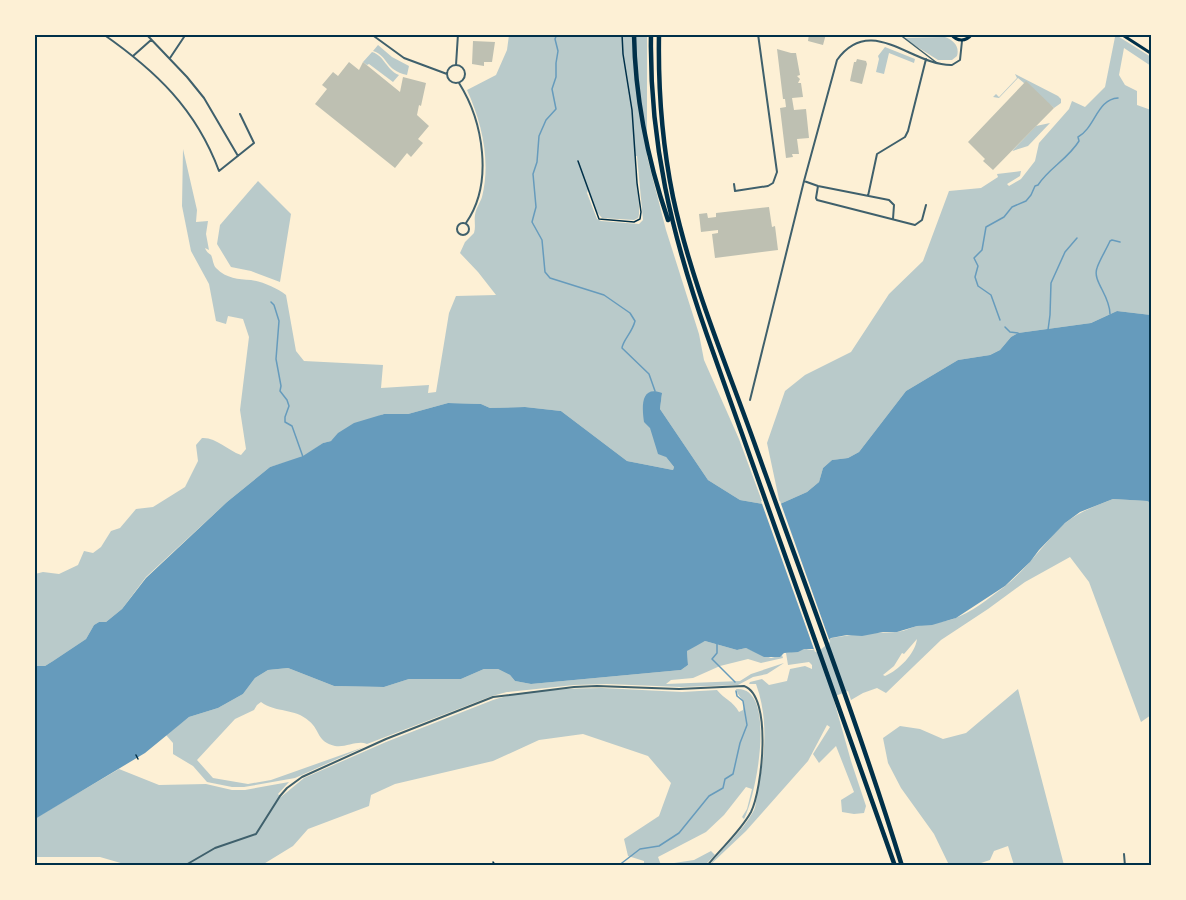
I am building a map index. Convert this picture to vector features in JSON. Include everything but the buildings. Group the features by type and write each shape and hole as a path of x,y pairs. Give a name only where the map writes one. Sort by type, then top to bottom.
{"highway":[{"path":"634,34 638,89 645,135 662,200 895,866"},
{"path":"651,34 652,90 657,146 667,201 682,258"},
{"path":"659,34 662,117 669,172 679,221 699,288 848,705 902,866"}],"main road":[{"path":"942,34 950,34 962,41 969,39 972,34"},
{"path":"1121,34 1152,54"}],"street":[{"path":"103,34 157,75 180,101 199,126 219,171 254,143 240,114"},
{"path":"146,34 204,98 238,156"},
{"path":"170,58 186,34"},
{"path":"371,34 404,58 447,74 450,80 459,82 464,79 465,73 461,67 456,65 450,67 447,74"},
{"path":"456,65 458,34"},
{"path":"734,184 735,191 768,186 773,183 777,172 758,34"},
{"path":"133,56 151,40"},
{"path":"750,400 833,71 843,53 856,44 873,40 884,42 937,63 952,65 958,63 962,56 962,41"},
{"path":"868,196 878,154 904,137 908,131 926,59"},
{"path":"459,82 478,128 482,165 478,195 466,223"},
{"path":"804,181 818,186 889,200 894,205 892,219"},
{"path":"818,186 816,198 818,200 915,225 922,220 926,205"},
{"path":"462,222 466,223 470,228 469,232 466,235 460,234 457,227 462,222"},
{"path":"184,866 215,848 256,834 280,796 302,777 386,739 494,697 574,687 679,689 744,686 753,691 760,710 762,754 753,807 736,833 707,866"},
{"path":"1125,854 1125,866"}],"lane":[{"path":"899,34 937,63"}],"path":[{"path":"578,161 599,219 634,222 640,219 632,110 622,34"},
{"path":"136,755 138,759"},
{"path":"493,862 496,866"}],"shaded area":[{"path":"509,35 647,35 647,156 666,230 699,334 704,360 739,439 763,504 740,500 708,480 660,409 662,393 650,427 674,467 673,470 627,461 561,411 525,407 490,408 481,404 448,403 408,414 383,414 323,443 303,457 270,467 227,502 146,577 122,609 106,622 94,625 86,639 53,661 45,666 35,666 35,574 43,572 59,574 78,565 84,551 93,553 101,547 111,531 120,528 136,509 153,507 185,487 198,461 196,445 202,438 217,442 241,455 246,449 240,410 249,337 243,319 228,316 226,324 216,321 209,284 191,251 182,206 183,149 197,210 196,222 208,221 206,234 209,250 205,248 211,255 215,267 228,276 260,282 286,295 296,351 304,361 383,365 381,388 429,385 428,393 436,392 449,313 456,296 496,295 460,253 465,242 474,233 475,215 482,197 486,170 481,129 467,90 496,75 507,50","holes":["635,156 637,156 643,220 639,224 597,219 587,193 588,190 596,211 602,218 634,220 638,218 635,162"]},
{"path":"1109,35 1116,35 1151,57 1151,66 1124,48 1119,75 1125,85 1137,91 1137,105 1151,110 1152,237 1149,244 1152,246 1151,315 1117,311 1091,323 1018,333 1011,337 1000,350 990,355 958,360 906,391 859,452 848,458 832,460 823,468 819,482 807,492 780,504 767,443 785,391 805,375 851,352 889,294 923,261 949,191 981,188 998,177 997,174 1021,171 1020,176 1007,184 1009,186 1021,179 1035,161 1039,143 1069,109 1072,101 1085,107 1105,87 1115,37"},
{"path":"945,37 958,49 957,56 952,60 938,60 903,38"},
{"path":"378,45 392,57 409,66 407,75 394,70 382,56 373,51"},
{"path":"885,47 915,59 914,63 889,53 884,74 876,72 878,56"},
{"path":"372,52 399,75 393,82 363,62"},
{"path":"1015,74 1058,96 1061,103 1054,108 1018,78 999,98 993,97 996,94 999,97 1017,78"},
{"path":"1050,123 1028,146 1012,151 1036,126"},
{"path":"258,181 291,214 280,282 251,271 231,267 217,244 220,225"},
{"path":"1113,499 1151,503 1151,715 1141,722 1089,582 1070,557 1025,582 941,640 886,693 877,688 851,700 848,691 833,697 866,806 864,813 842,812 841,800 854,792 836,746 819,763 813,754 830,727 827,725 808,761 746,831 709,866 743,826 755,806 764,753 764,725 756,684 749,684 750,682 762,679 769,685 787,681 790,669 805,666 812,669 809,662 788,665 786,653 804,649 812,650 832,638 901,631 948,620 966,613 1012,580 1069,520","holes":["917,639 916,645 901,666 883,675 894,666 902,653 904,654"]},
{"path":"705,641 737,650 746,648 771,658 782,655 783,658 761,663 748,659 720,666 693,678 671,680 666,684 740,681 751,674 784,663 767,674 753,677 738,685 681,687 574,685 507,692 367,744 335,746 329,744 304,717 261,702 254,710 235,719 197,760 213,778 248,784 271,780 364,747 295,778 244,787 207,782 193,766 173,754 173,743 166,735 189,717 218,708 243,694 255,678 268,670 288,668 334,686 384,687 409,679 461,679 484,669 498,669 510,675 515,681 531,684 681,670 688,665 687,651"},
{"path":"602,688 682,692 717,690 739,712 743,710 743,701 736,689 749,693 757,705 760,744 754,789 744,819 742,817 747,809 752,789 746,787 724,815 706,832 658,857 661,865 644,865 644,861 628,856 624,839 659,816 671,783 648,756 583,734 539,740 493,761 395,784 371,795 369,806 308,829 293,846 262,865 131,866 100,857 35,857 34,819 119,769 159,785 206,784 232,790 245,790 289,782 278,794 281,797 304,778 386,742 493,700 533,692"},
{"path":"1018,689 1064,865 1014,865 1008,846 994,851 990,860 975,865 949,865 934,834 901,788 888,763 883,738 900,726 920,729 943,739 966,733"},
{"path":"711,851 715,855 705,865 661,865 694,860"}],"water":[{"path":"1117,311 1151,315 1151,503 1113,499 1080,512 1065,523 1005,586 956,618 897,632 831,638 817,649 784,653 780,657 764,657 746,648 737,650 705,641 687,651 688,665 681,670 531,684 515,681 510,675 498,669 484,669 461,679 409,679 384,687 334,686 288,668 268,670 255,678 243,694 218,708 189,717 145,753 35,819 35,666 45,666 53,661 86,639 94,625 106,622 122,609 146,578 227,502 270,467 303,456 323,443 331,441 338,433 354,423 384,414 408,414 448,403 481,404 490,408 525,407 561,411 627,461 673,470 674,467 666,457 658,454 650,428 644,422 644,399 650,392 655,391 662,393 660,409 708,480 740,500 780,504 807,492 819,482 823,468 832,460 848,458 859,452 906,391 958,360 990,355 1000,350 1011,337 1018,333 1091,323"}],"pier":[{"path":"761,501 780,501 830,642 819,651 815,652"}],"waterway":[{"path":"557,34 555,39 558,51 556,77 552,89 556,109 546,120 539,136 537,162 533,174 536,207 532,222 542,240 545,272 550,278 604,295 630,313 635,321 622,348 649,374 655,391"},
{"path":"1000,320 991,295 978,286 975,277 978,266 974,258 982,250 986,227 1004,217 1012,207 1026,201 1035,186 1075,147 1079,141 1078,137 1084,133 1105,103 1118,98"},
{"path":"1048,330 1051,283 1065,252 1077,238"},
{"path":"1110,314 1096,273 1110,241 1120,242"},
{"path":"271,302 279,321 276,359 280,391 289,406 285,422 292,426 303,457"},
{"path":"1005,327 1010,332 1018,333"},
{"path":"717,644 717,653 712,659 735,682"},
{"path":"618,866 640,849 659,846 679,833 709,796 723,788 725,779 733,774 747,725 743,701 737,696 736,691"}]}
